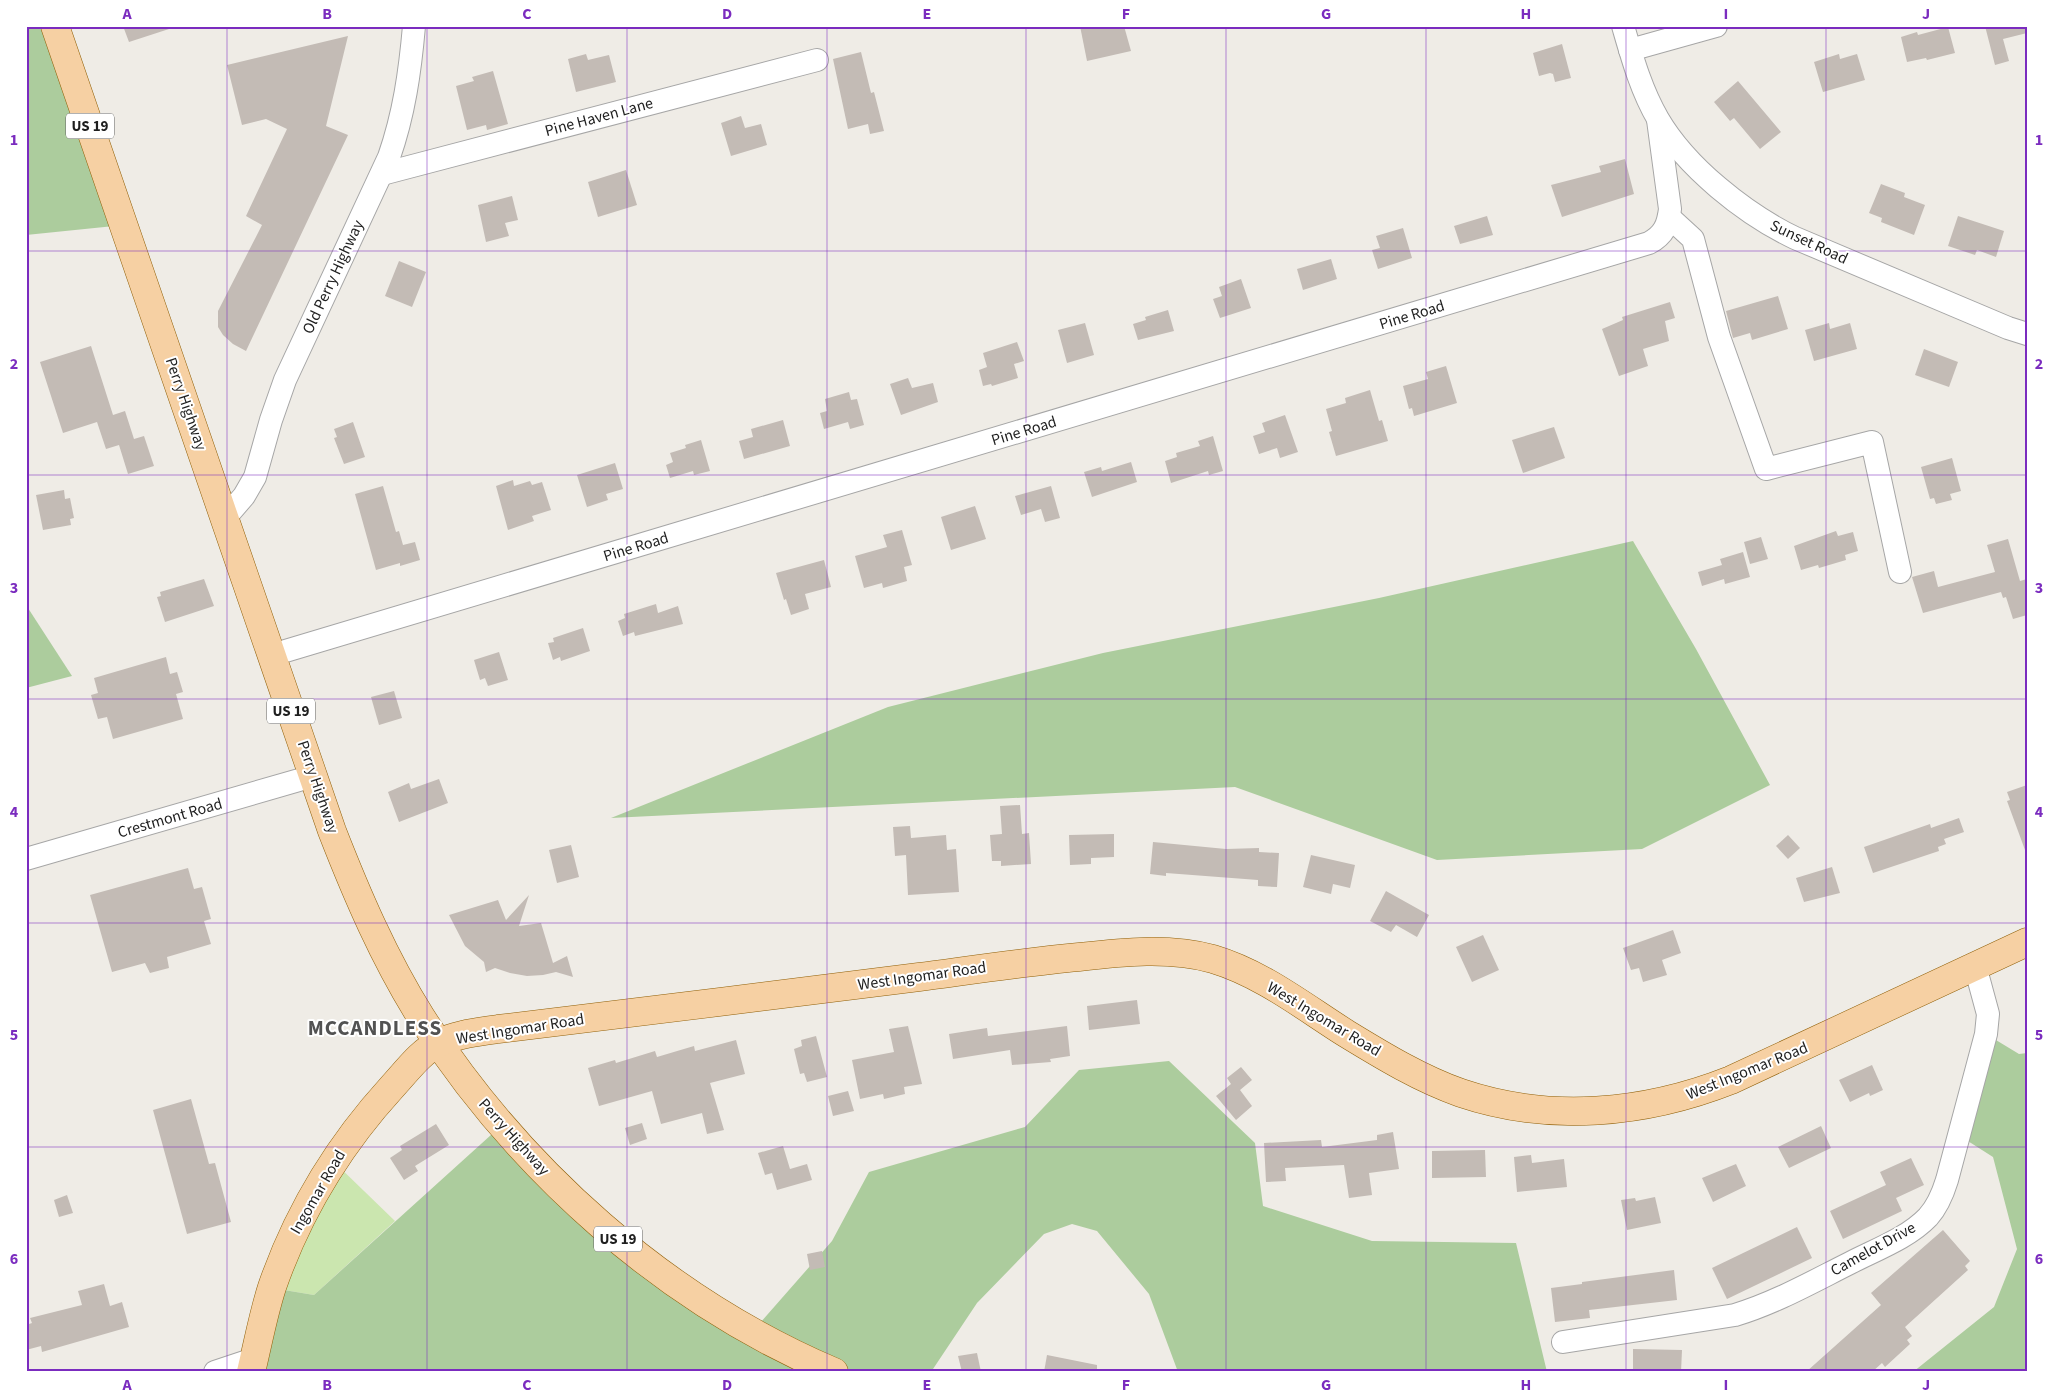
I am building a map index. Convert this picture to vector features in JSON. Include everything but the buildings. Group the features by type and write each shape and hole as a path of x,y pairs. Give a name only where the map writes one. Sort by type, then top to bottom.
{"main road":[{"name":"Perry Highway","path":"55,26 346,867 374,931 404,988 438,1043 463,1078 520,1146 558,1185 602,1225 658,1270 721,1312 753,1332 834,1372"},
{"name":"West Ingomar Road","path":"438,1043 498,1029 813,991 1031,962 1109,954 1170,952 1214,960 1236,968 1289,994 1348,1034 1419,1075 1461,1093 1520,1107 1588,1112 1637,1107 1702,1092 1774,1062 2027,942"},
{"name":"Ingomar Road","path":"253,1366 262,1322 275,1279 301,1218 316,1189 333,1161 384,1096 416,1061 438,1043"}],"street":[{"name":"Old Perry Highway","path":"225,518 244,496 255,477 284,380 382,174 401,120 410,69 414,26"},
{"name":"Sunset Road","path":"1623,26 1648,99 1658,120 1687,157 1736,200 1774,228 2008,328 2027,334"},
{"path":"1630,50 1716,26"},
{"name":"Pine Haven Lane","path":"382,174 817,60"},
{"path":"1658,120 1669,196 1669,218 1693,239 1719,337 1766,469 1872,442 1900,572"},
{"name":"Pine Road","path":"272,656 1638,248 1659,238 1665,230 1669,218"},
{"name":"Crestmont Road","path":"26,859 313,776"},
{"name":"Camelot Drive","path":"1563,1342 1735,1315 1762,1307 1887,1244 1913,1229 1928,1217 1941,1199 1986,1034 1988,1014 1975,966"},
{"path":"215,1372 253,1366"}],"green space":[{"path":"26,26 55,26 124,225 26,235"},
{"path":"1633,541 1696,649 1770,785 1642,849 1437,860 1235,787 611,818 888,707 1103,653 1379,598"},
{"path":"26,605 72,676 26,688"},
{"path":"1986,1034 2019,1054 2027,1053 2027,1372 1913,1372 1994,1307 2017,1249 1993,1157 1960,1136"},
{"path":"1169,1061 1255,1143 1263,1206 1372,1241 1516,1243 1547,1372 1178,1372 1149,1294 1097,1231 1072,1224 1044,1234 977,1303 931,1372 251,1372 272,1288 314,1295 502,1125 527,1153 753,1331 832,1241 869,1172 1025,1127 1079,1070"},
{"path":"333,1161 395,1221 314,1295 272,1288"}],"district":[{"name":"MCCANDLESS","path":"375,1028"}]}
